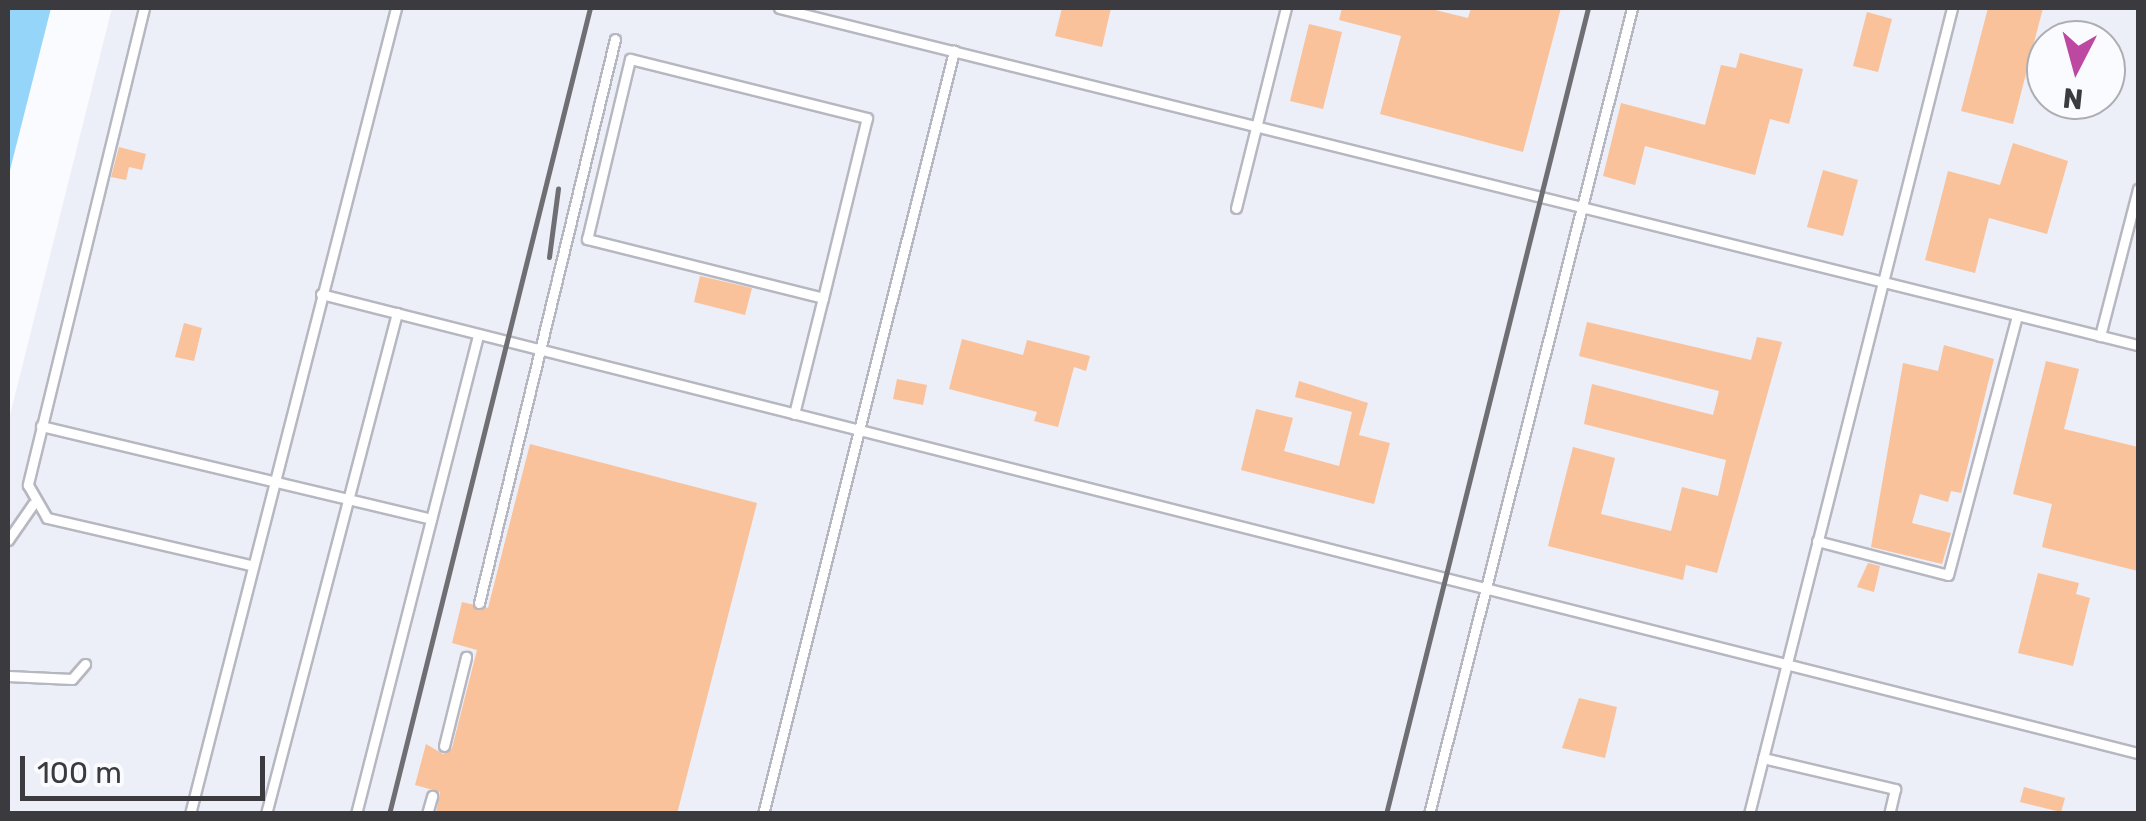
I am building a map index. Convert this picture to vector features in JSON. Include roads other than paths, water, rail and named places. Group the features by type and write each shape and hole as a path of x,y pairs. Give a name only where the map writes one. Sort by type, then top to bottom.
{"lane":[{"path":"144,8 28,485 33,504 47,518 251,565"},
{"path":"190,814 271,481 396,8"},
{"path":"779,8 2138,346"},
{"path":"1236,208 1286,8"},
{"path":"1429,814 1632,8"},
{"path":"1749,814 1952,8"},
{"path":"479,603 616,39"},
{"path":"763,814 954,51"},
{"path":"794,414 823,298 867,118 630,58 587,239 823,298"},
{"path":"2100,336 2138,189"},
{"path":"320,294 2138,753"},
{"path":"266,814 396,313"},
{"path":"1817,540 1948,575 2017,315"},
{"path":"356,814 478,334"},
{"path":"40,426 431,519"},
{"path":"8,540 33,504"},
{"path":"444,746 466,657"},
{"path":"8,676 58,681 85,664"},
{"path":"1763,758 1894,789 1889,814"},
{"path":"427,814 432,796"}],"water":[{"path":"8,8 51,8 8,178"}],"railway":[{"path":"389,814 590,8"},
{"path":"1386,814 1588,8"},
{"path":"549,257 558,189"}]}
